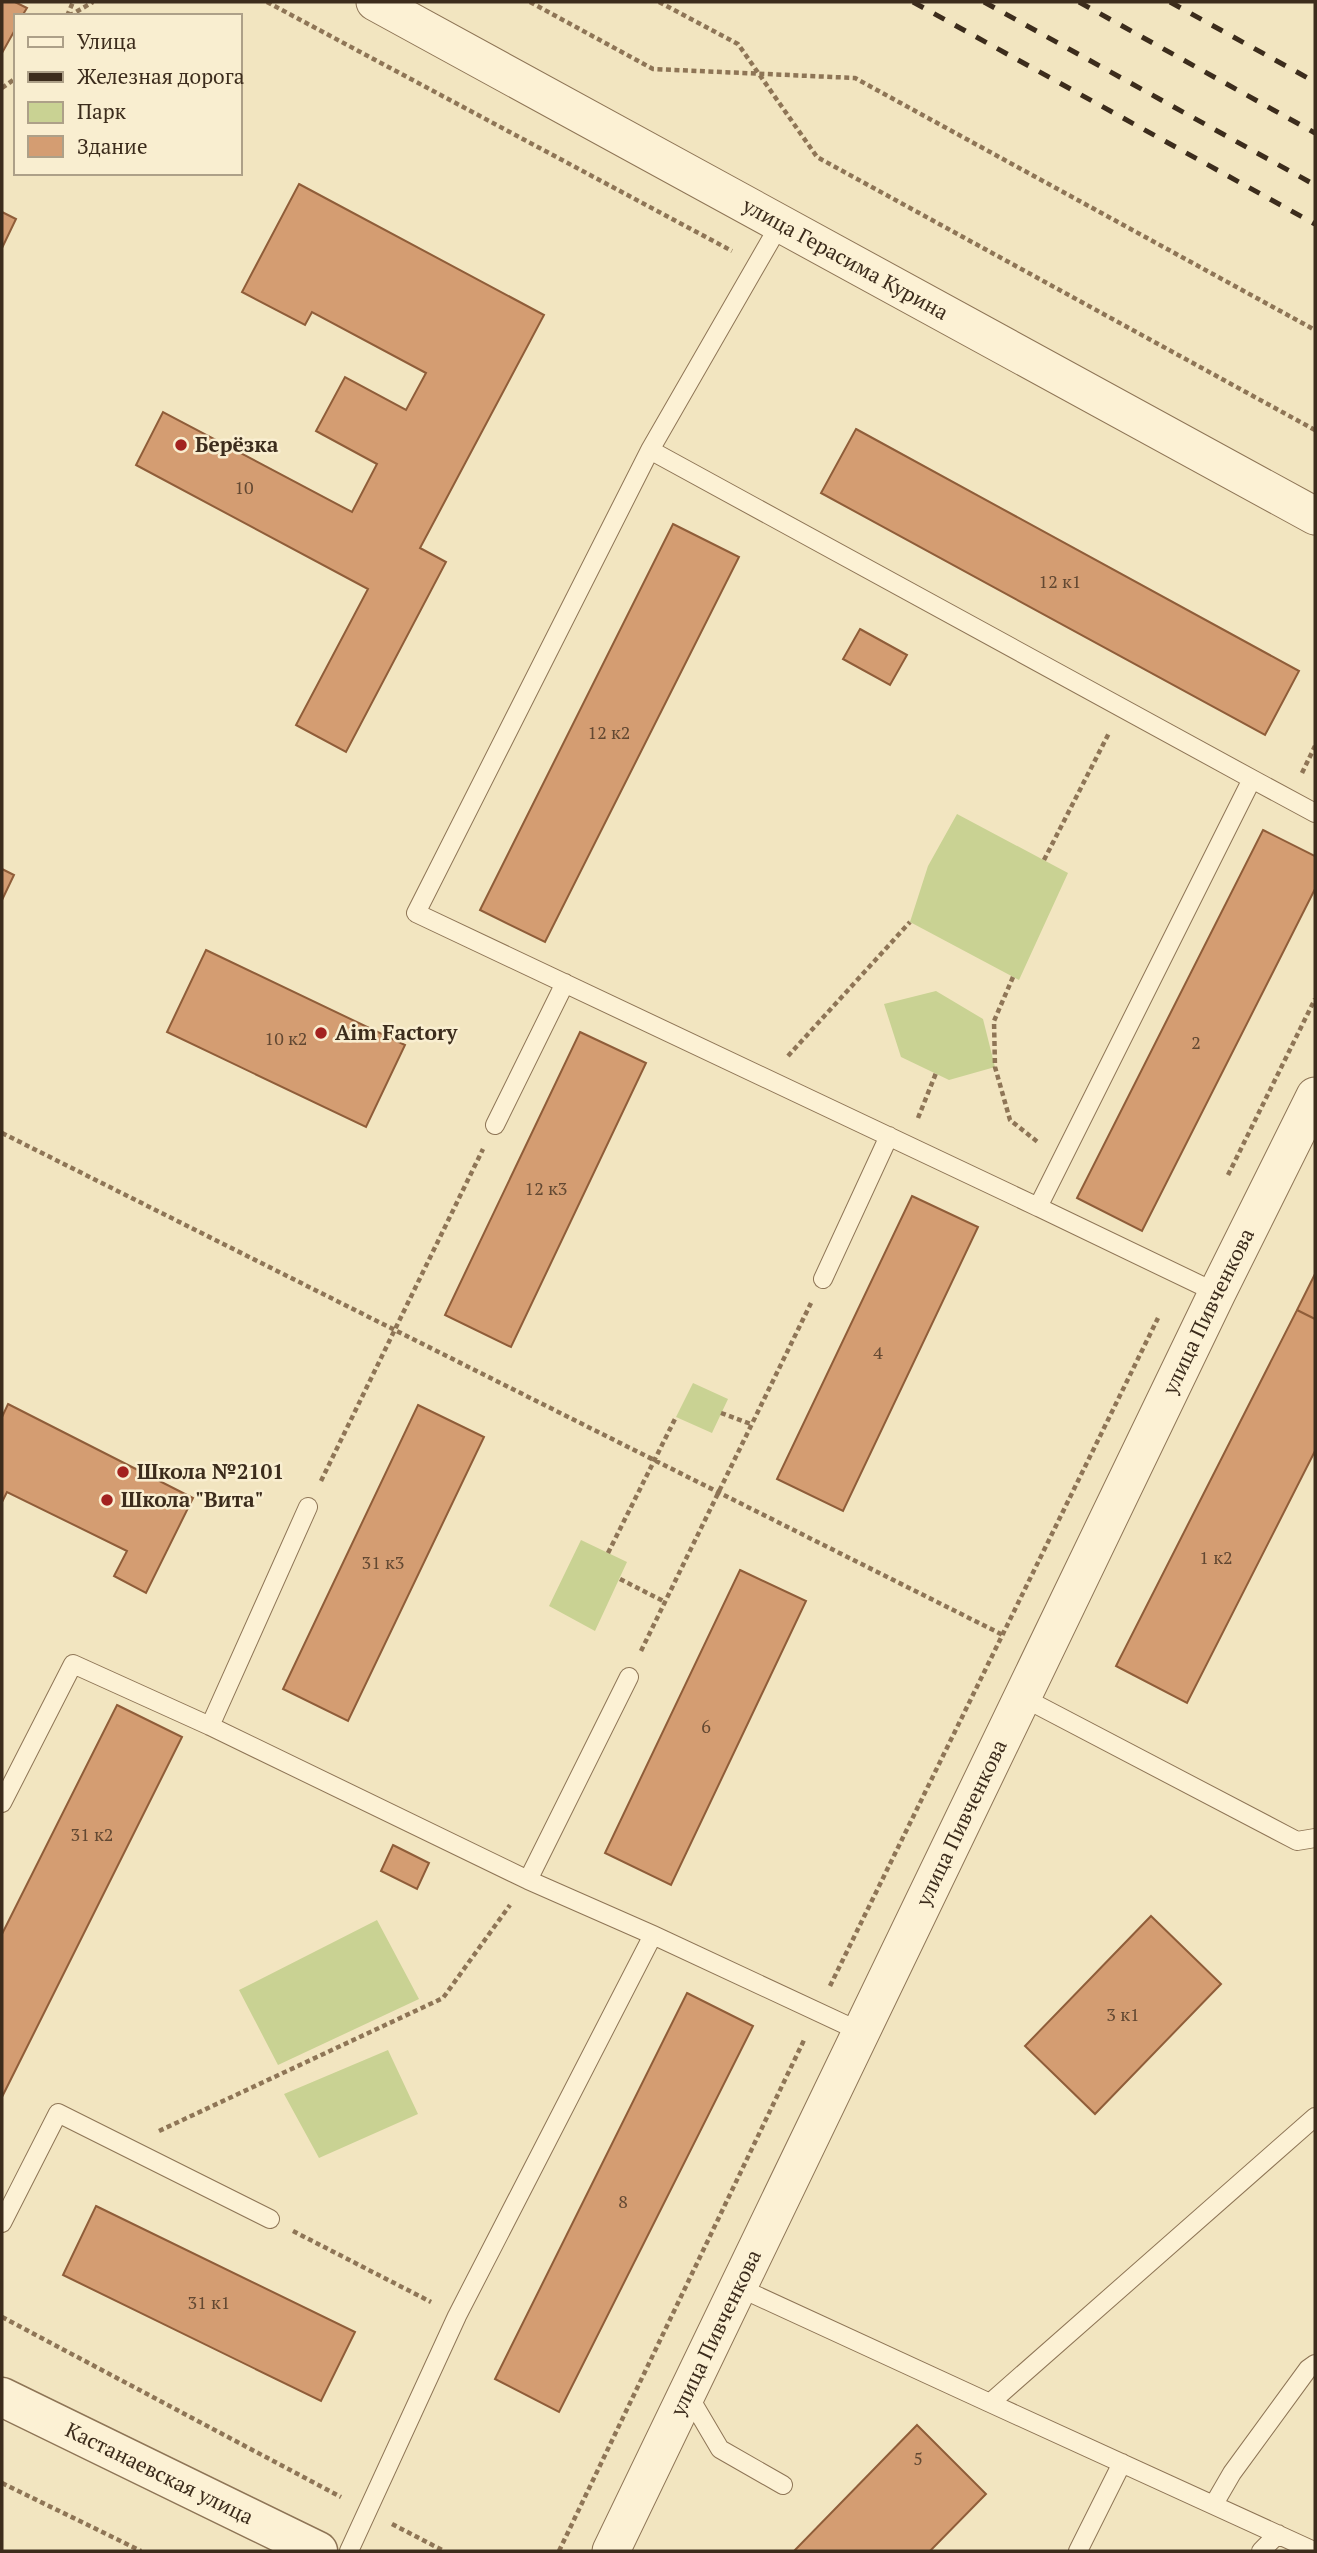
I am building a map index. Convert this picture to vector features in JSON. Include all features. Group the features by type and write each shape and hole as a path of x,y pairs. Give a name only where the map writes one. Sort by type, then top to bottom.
{"street":[{"name":"улица Герасима Курина","path":"375,2 1315,516"},
{"name":"улица Пивченкова","path":"611,2551 1217,1293 1315,1096"},
{"name":"Кастанаевская улица","path":"2,2397 318,2551"}],"lane":[{"path":"779,224 650,450 416,913 1217,1293"},
{"path":"650,450 1315,813"},
{"path":"1038,1207 1252,779"},
{"path":"495,1125 565,983"},
{"path":"823,1279 889,1136"},
{"path":"210,1726 308,1507"},
{"path":"2,1803 74,1664 210,1726 528,1880 861,2032"},
{"path":"528,1880 629,1677"},
{"path":"1022,1698 1297,1841 1315,1838"},
{"path":"349,2551 457,2316 653,1936"},
{"path":"2,2223 58,2113 271,2219"},
{"path":"990,2403 1315,2117"},
{"path":"738,2287 1314,2551"},
{"path":"1214,2504 1239,2462 1308,2369 1315,2364"},
{"path":"687,2393 720,2449 783,2485"},
{"path":"1078,2551 1122,2463"},
{"path":"1261,2551 1278,2533"}],"path":[{"path":"72,14 93,2"},
{"path":"267,2 757,265"},
{"path":"530,2 653,69 855,78 1315,330"},
{"path":"659,2 738,44 817,157 1315,430"},
{"path":"1044,860 1122,708"},
{"path":"768,1078 910,922"},
{"path":"1013,977 995,1021 995,1067 1010,1120 1061,1161"},
{"path":"1223,1187 1315,999"},
{"path":"906,1145 936,1073"},
{"path":"308,1507 495,1125"},
{"path":"2,1133 1043,1655"},
{"path":"559,2551 817,2012 1179,1275"},
{"path":"629,1677 823,1279"},
{"path":"721,1413 751,1424"},
{"path":"608,1553 676,1417"},
{"path":"620,1579 665,1602"},
{"path":"126,2147 443,1998 528,1880"},
{"path":"271,2219 457,2316"},
{"path":"2,2317 444,2551"},
{"path":"2,2483 141,2551"}],"green space":[{"path":"957,814 1068,873 1019,980 910,922 928,866"},
{"path":"936,991 983,1019 995,1067 949,1080 901,1057 884,1004"},
{"path":"693,1383 728,1399 712,1433 676,1417"},
{"path":"581,1540 627,1562 595,1631 549,1606"},
{"path":"377,1920 419,1999 278,2065 239,1990"},
{"path":"388,2050 418,2114 319,2158 284,2094"}],"building":[{"path":"2,2 15,2 27,8 23,14 14,14 14,32 2,53"},
{"path":"299,184 544,315 420,548 446,562 346,752 296,725 368,589 136,465 163,412 352,512 377,464 316,431 345,377 406,410 426,373 312,312 305,325 242,292"},
{"path":"2,212 16,219 2,248"},
{"path":"856,429 1299,671 1265,735 821,493"},
{"path":"673,524 739,557 545,942 480,910"},
{"path":"860,629 907,655 890,685 843,659"},
{"path":"1263,830 1315,856 1315,889 1142,1231 1077,1198"},
{"path":"2,869 14,875 2,900"},
{"path":"206,950 405,1045 366,1127 167,1032"},
{"path":"580,1032 646,1063 511,1347 445,1315"},
{"path":"912,1196 978,1227 843,1511 777,1479"},
{"path":"1315,1274 1315,1319 1297,1310"},
{"path":"1297,1310 1315,1319 1315,1451 1187,1703 1116,1666"},
{"name":"Школа \"Вита\"","path":"8,1404 193,1498 146,1593 114,1576 127,1551 7,1492 2,1502 2,1417"},
{"path":"418,1405 484,1437 348,1721 283,1689"},
{"path":"740,1570 806,1601 671,1885 605,1853"},
{"path":"117,1705 182,1737 2,2097 2,1934"},
{"path":"393,1845 429,1863 417,1889 381,1871"},
{"path":"1151,1916 1221,1984 1095,2114 1025,2046"},
{"path":"687,1993 753,2026 559,2412 495,2379"},
{"path":"96,2206 355,2332 321,2401 63,2275"},
{"path":"917,2425 986,2494 930,2551 794,2551"}],"railway":[{"path":"913,2 1315,224"},
{"path":"984,2 1315,185"},
{"path":"1079,2 1315,133"},
{"path":"1170,2 1315,82"}],"place":[{"name":"Берёзка","path":"181,445"},
{"name":"Aim Factory","path":"321,1033"},
{"name":"Школа №2101","path":"123,1472"},
{"name":"Школа \"Вита\"","path":"107,1500"}]}
